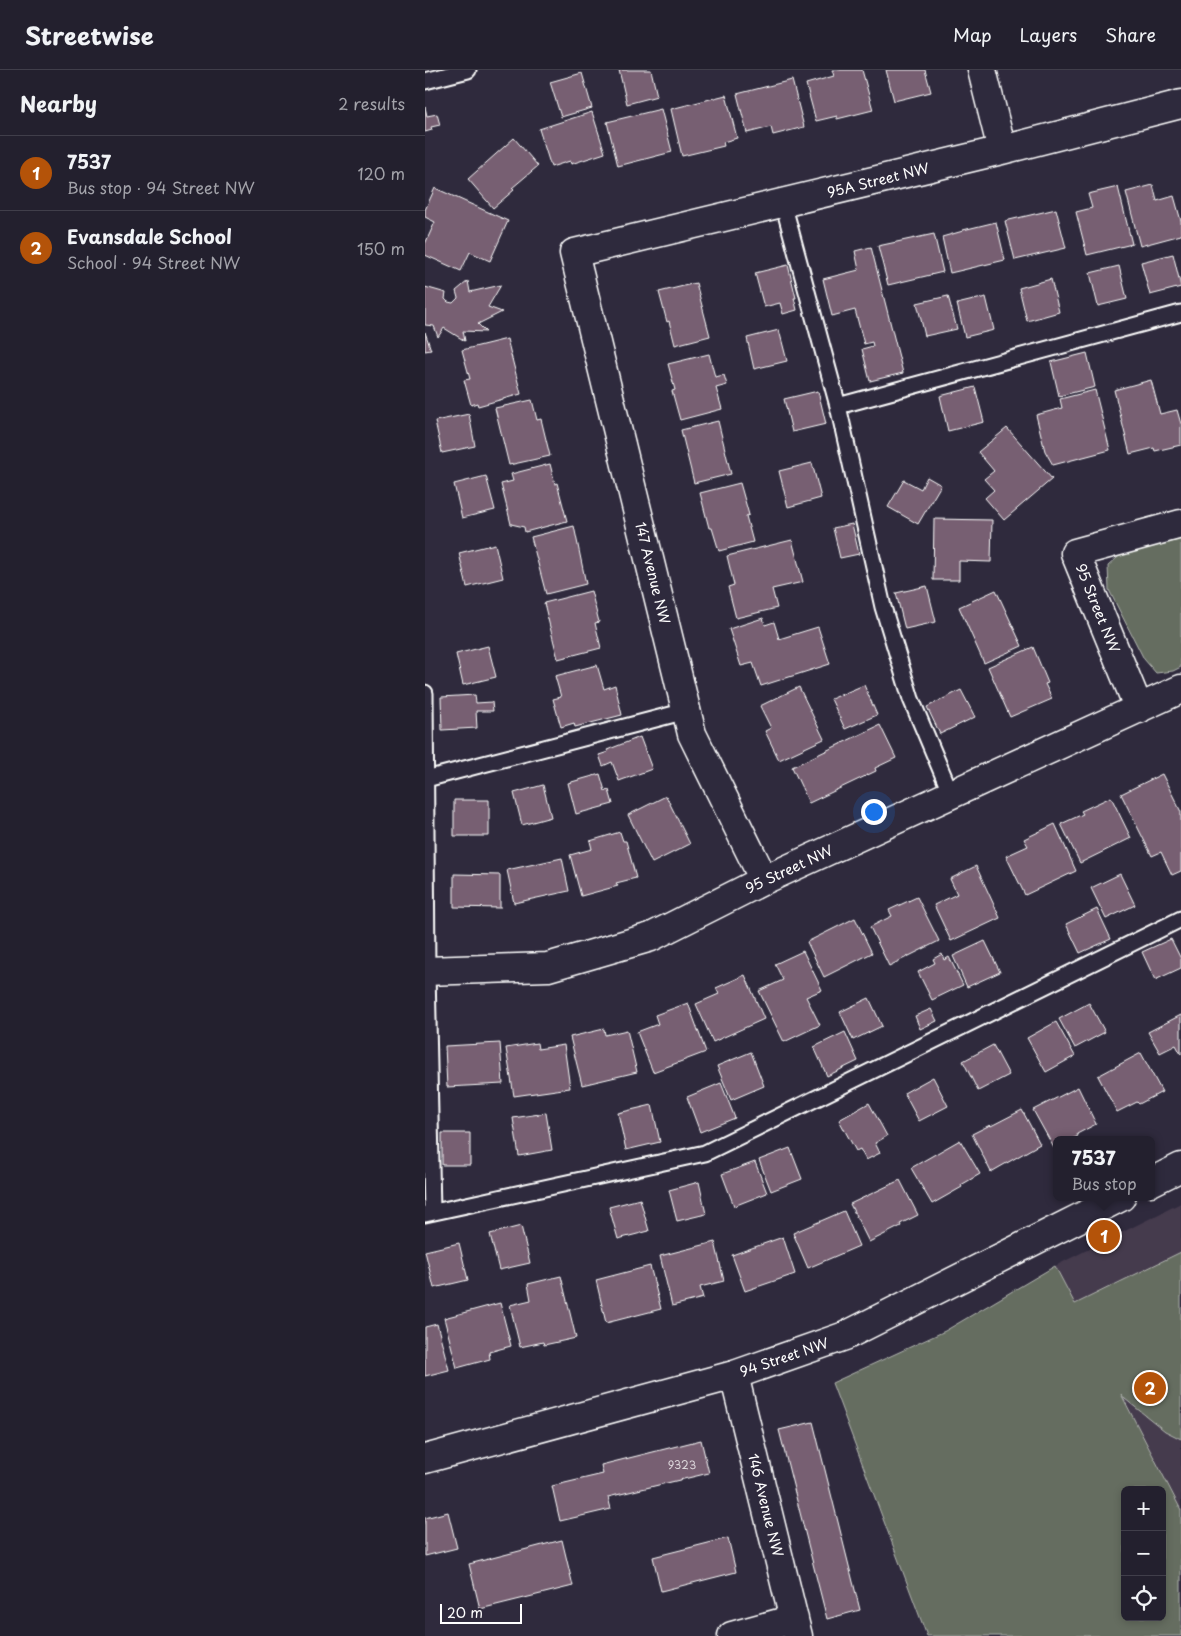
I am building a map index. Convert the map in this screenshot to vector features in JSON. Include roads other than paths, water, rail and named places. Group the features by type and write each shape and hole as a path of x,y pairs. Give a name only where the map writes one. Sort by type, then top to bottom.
{"street":[{"path":"982,70 1002,150"},
{"name":"95A Street NW","path":"574,253 1002,150 1181,104"},
{"name":"147 Avenue NW","path":"574,253 692,734 764,880"},
{"name":"95 Street NW","path":"1139,708 1075,553 1181,524"},
{"name":"95 Street NW","path":"426,971 548,966 651,937 764,880 1181,690"},
{"path":"1155,1180 1181,1167"},
{"name":"94 Street NW","path":"425,1459 734,1375 845,1336 1113,1201"},
{"name":"146 Avenue NW","path":"734,1375 796,1628"},
{"path":"732,1636 796,1628"}],"lane":[{"path":"425,81 468,70"},
{"path":"783,203 838,406 883,607 911,699 951,794"},
{"path":"838,406 1181,313"},
{"path":"425,692 428,1213 705,1153 1181,919"},
{"path":"425,779 687,710"}],"place":[{"name":"7537","path":"1104,1236"},
{"name":"Evansdale School","path":"1150,1388"}]}
